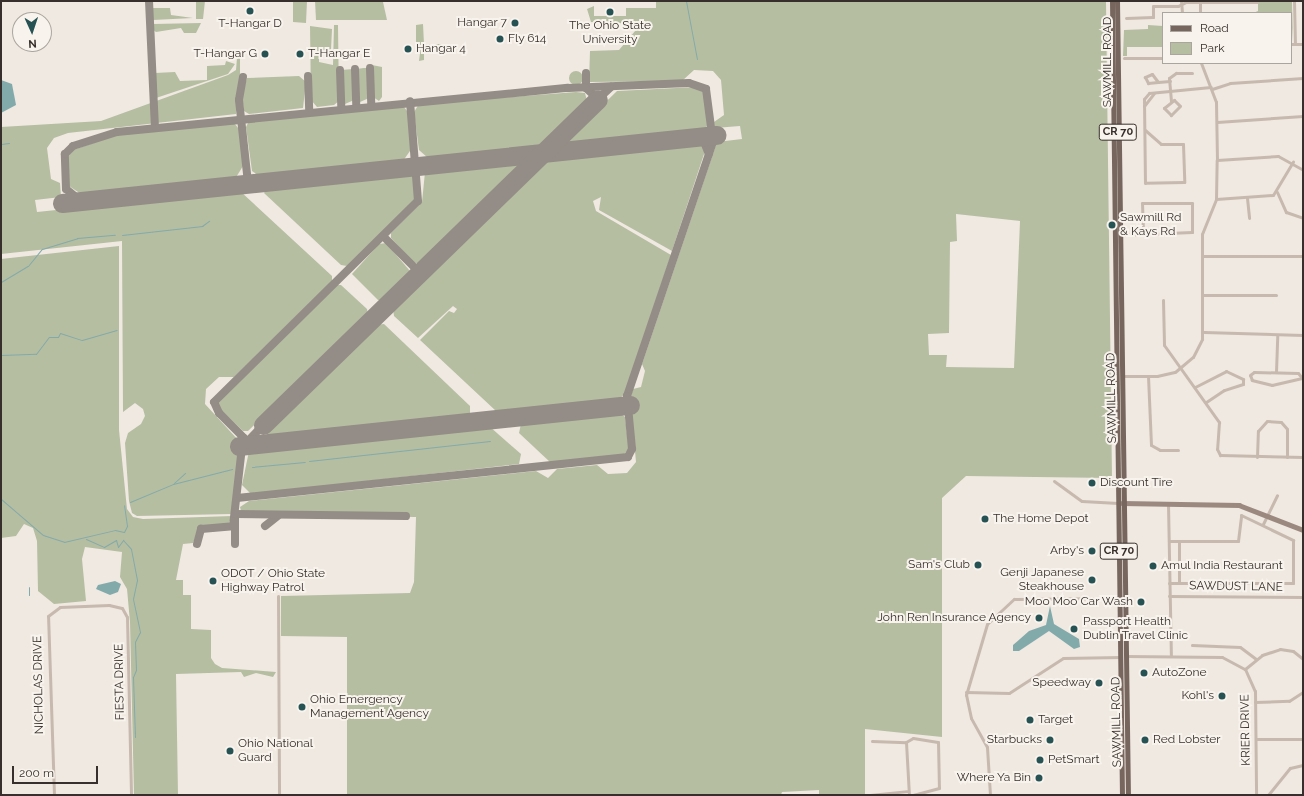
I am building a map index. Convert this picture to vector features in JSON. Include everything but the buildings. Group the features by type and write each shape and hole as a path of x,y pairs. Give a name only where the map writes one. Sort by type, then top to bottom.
{"main road":[{"name":"SAWMILL ROAD","path":"1112,1 1123,657 1122,795"},
{"name":"SAWMILL ROAD","path":"1117,235 1118,1"},
{"name":"SAWMILL ROAD","path":"1121,503 1120,598 1128,795"}],"street":[{"path":"1200,1 1200,12"},
{"path":"1126,18 1152,17 1153,6 1200,1 1257,2"},
{"path":"1294,1 1293,44 1303,44"},
{"path":"1124,58 1162,58"},
{"path":"1119,376 1164,376 1182,368 1197,352 1204,332 1204,223 1216,199 1218,160 1217,122 1212,88 1201,64"},
{"path":"1171,101 1170,81 1176,73 1192,72"},
{"path":"1145,130 1161,144 1183,144 1184,182 1145,183 1144,106 1145,97 1154,93 1212,88 1230,83 1303,78"},
{"path":"1158,82 1170,81"},
{"path":"1171,101 1180,106 1171,115 1164,108 1171,101"},
{"path":"1217,122 1303,116"},
{"path":"1218,160 1278,156 1293,162 1303,170"},
{"path":"1277,192 1293,162"},
{"path":"1216,199 1247,198 1277,192"},
{"path":"1277,192 1286,212 1303,218"},
{"path":"1247,198 1249,218"},
{"path":"1117,235 1143,232 1192,232 1192,203 1142,203 1143,232"},
{"path":"1203,256 1303,256"},
{"path":"1203,295 1276,295"},
{"path":"1163,300 1164,343 1219,423 1217,449 1220,455 1303,457"},
{"path":"1204,332 1303,335"},
{"path":"1276,372 1277,335"},
{"path":"1195,387 1226,371 1244,380 1206,402"},
{"path":"1254,372 1276,372 1298,373 1302,378 1272,385 1250,377 1254,372"},
{"path":"1148,376 1151,445 1160,450 1178,450"},
{"path":"1257,457 1258,431 1267,421 1280,422 1287,429 1287,457"},
{"path":"1054,481 1082,501 1168,504 1235,504 1268,514 1303,530"},
{"path":"1263,524 1277,495"},
{"path":"1168,504 1170,656"},
{"path":"1169,541 1238,541 1241,516 1263,524 1293,538 1293,583 1179,583 1169,585"},
{"path":"1179,541 1179,583"},
{"path":"278,596 279,795"},
{"name":"SAWDUST LANE","path":"1170,596 1303,597"},
{"path":"990,795 988,752 969,714 966,692 984,630 1008,602 1120,598"},
{"name":"FIESTA DRIVE","path":"85,606 116,605 127,617 131,795"},
{"name":"NICHOLAS DRIVE","path":"54,795 47,619 57,607 85,606"},
{"path":"1192,645 1240,647 1256,659"},
{"path":"966,692 1008,693 1065,658 1170,656 1222,657 1245,669 1256,659 1280,649 1302,657"},
{"name":"KRIER DRIVE","path":"1245,669 1253,683 1255,702 1256,795"},
{"path":"1255,702 1289,701 1303,692"},
{"path":"872,740 906,742 910,739 934,740 939,743 940,786 913,795"},
{"path":"1256,739 1303,739"},
{"path":"906,742 907,791 909,795"},
{"path":"1268,795 1290,768 1303,765"},
{"path":"870,795 907,791"}],"green space":[{"path":"196,1 205,1 203,19 196,19"},
{"path":"293,1 307,1 306,23 293,22"},
{"path":"315,1 383,2 387,20 316,20"},
{"path":"656,1 1106,1 1112,478 966,476 942,498 942,737 865,729 865,795 819,795 819,790 782,792 781,795 347,795 347,637 281,636 281,596 410,593 414,582 416,517 242,515 240,507 249,501 536,471 548,478 557,469 597,465 608,474 627,473 636,462 630,399 633,389 641,387 645,371 642,364 717,142 742,139 740,126 715,128 714,122 724,115 721,80 713,71 694,70 682,81 589,82 590,51 619,50 641,24 591,22 587,9 594,6 594,16 626,16 626,8 656,8","holes":["956,214 1020,221 1014,368 946,367 947,355 929,355 928,334 949,333 950,242 957,241"]},
{"path":"1258,1 1292,1 1293,42 1292,12 1256,12 1258,11"},
{"path":"152,8 170,8 171,15 193,18 153,20"},
{"path":"201,23 196,33 184,33 181,28 156,32 152,29 153,24"},
{"path":"423,24 424,44 446,44 446,52 443,52 443,47 424,48 424,60 419,61 421,45 416,44 416,25"},
{"path":"334,25 338,25 339,101 334,105 317,107 311,100 310,26 332,29 331,50 319,54 319,62 333,65"},
{"path":"1148,25 1162,26 1162,47 1127,47 1127,56 1123,56 1124,30 1148,29"},
{"path":"237,58 240,58 240,77 236,114 68,133 54,138 47,148 51,179 60,183 61,197 35,200 37,212 240,191 332,276 332,281 234,377 219,377 206,389 205,404 239,441 232,514 137,516 132,513 129,501 125,443 128,433 141,424 145,416 143,409 135,403 123,412 122,241 1,254 1,127 101,121 228,75 236,70"},
{"path":"226,61 235,64 228,74 156,98 155,73 175,72 180,81 207,80 207,66 225,65"},
{"path":"372,65 382,67 382,97 379,101 373,97"},
{"path":"368,68 369,98 360,102 357,99 356,69"},
{"path":"353,69 354,100 345,104 342,99 341,70"},
{"path":"573,71 579,71 583,75 583,81 579,85 573,85 569,81 569,75"},
{"path":"299,76 306,82 303,108 249,114 244,111 242,96 247,78"},
{"path":"696,87 704,91 708,125 704,130 568,143 567,140 617,91"},
{"path":"576,92 585,93 587,101 538,147 428,158 419,150 414,112 419,104"},
{"path":"403,106 408,112 412,148 403,161 259,176 252,171 246,127 249,121"},
{"path":"234,123 239,129 243,166 235,179 81,194 69,186 66,160 73,150 117,135"},
{"path":"701,143 706,148 672,251 599,210 601,197 593,201 596,211 671,255 624,395 617,400 496,411 420,340 449,311 454,313 457,309 453,306 418,338 394,316 393,309 545,160"},
{"path":"519,162 520,167 420,263 414,263 391,238 391,233 422,202 425,172"},
{"path":"410,174 415,178 415,200 347,266 341,265 264,193 266,190"},
{"path":"386,243 410,271 384,300 378,300 352,274 379,244"},
{"path":"119,246 119,430 127,509 133,517 143,519 232,516 228,525 200,527 193,543 183,544 176,580 183,580 183,595 191,595 191,629 211,630 211,658 215,664 222,668 276,672 273,677 256,673 244,677 241,672 176,674 178,795 134,795 130,622 127,589 120,577 122,552 85,547 82,559 86,601 54,604 38,591 37,541 33,528 24,524 16,536 1,538 1,259"},
{"path":"337,285 341,285 367,309 368,314 248,431 243,431 219,408 218,401"},
{"path":"384,324 470,406 470,414 267,435 267,431 375,325"},
{"path":"621,414 625,417 629,450 623,455 551,463 519,433 521,424"},
{"path":"489,426 521,454 519,464 251,494 242,485 249,451"}],"water":[{"path":"1,80 12,84 16,105 1,113"},
{"path":"115,581 121,584 118,592 110,595 96,589 98,585"},
{"path":"1050,606 1054,624 1079,639 1080,647 1074,649 1049,631 1019,651 1013,651 1013,645 1029,631 1046,625"}],"waterway":[{"path":"686,1 697,59"},
{"path":"1,144 9,143"},
{"path":"122,235 202,226 209,221"},
{"path":"1,282 28,266 42,249 77,238 115,235"},
{"path":"1,355 36,354 49,337 58,337 60,333 82,340 117,330"},
{"path":"309,461 490,441"},
{"path":"252,467 305,462"},
{"path":"130,502 173,484 232,469"},
{"path":"174,483 185,473"},
{"path":"1,499 43,535 64,542 115,530 124,532 127,526 124,505"},
{"path":"86,539 104,547 116,540 118,547 123,540 131,549 137,580 133,599 140,632 135,642 136,670 133,677 135,737"},
{"path":"29,587 29,595"}],"taxiway":[{"path":"149,1 155,128"},
{"path":"370,68 371,105"},
{"path":"355,69 356,107"},
{"path":"340,70 341,108"},
{"path":"586,73 586,88 598,99 611,87"},
{"path":"308,76 309,111"},
{"path":"243,77 239,100 248,183"},
{"path":"81,201 66,189 65,154 73,146 117,132 568,88 689,83 706,89 713,142 627,396 632,449 628,457 237,498"},
{"path":"251,445 219,413 214,402 418,201 410,101"},
{"path":"702,137 709,154"},
{"path":"383,236 420,273"},
{"path":"244,445 263,425"},
{"path":"197,544 201,529 233,526 243,438"},
{"path":"235,544 235,514 406,516"},
{"path":"265,526 278,516"}],"runway":[{"path":"263,425 598,99"},
{"path":"62,203 716,135"},
{"path":"239,446 630,405"}],"place":[{"name":"T-Hangar D","path":"250,11"},
{"name":"The Ohio State University","path":"610,12"},
{"name":"Hangar 7","path":"515,23"},
{"name":"Fly 614","path":"500,39"},
{"name":"Hangar 4","path":"408,49"},
{"name":"T-Hangar G","path":"265,54"},
{"name":"T-Hangar E","path":"300,54"},
{"name":"Sawmill Rd & Kays Rd","path":"1112,225"},
{"name":"Discount Tire","path":"1092,483"},
{"name":"The Home Depot","path":"985,519"},
{"name":"Arby's","path":"1092,551"},
{"name":"Sam's Club","path":"978,565"},
{"name":"Amul India Restaurant","path":"1153,566"},
{"name":"Genji Japanese Steakhouse","path":"1092,580"},
{"name":"ODOT / Ohio State Highway Patrol","path":"213,581"},
{"name":"Moo Moo Car Wash","path":"1141,602"},
{"name":"John Ren Insurance Agency","path":"1039,618"},
{"name":"Passport Health Dublin Travel Clinic","path":"1074,629"},
{"name":"AutoZone","path":"1144,673"},
{"name":"Speedway","path":"1099,683"},
{"name":"Kohl's","path":"1222,696"},
{"name":"Ohio Emergency Management Agency","path":"302,707"},
{"name":"Target","path":"1030,720"},
{"name":"Starbucks","path":"1050,740"},
{"name":"Red Lobster","path":"1145,740"},
{"name":"Ohio National Guard","path":"230,751"},
{"name":"PetSmart","path":"1040,760"},
{"name":"Where Ya Bin","path":"1039,778"}]}
